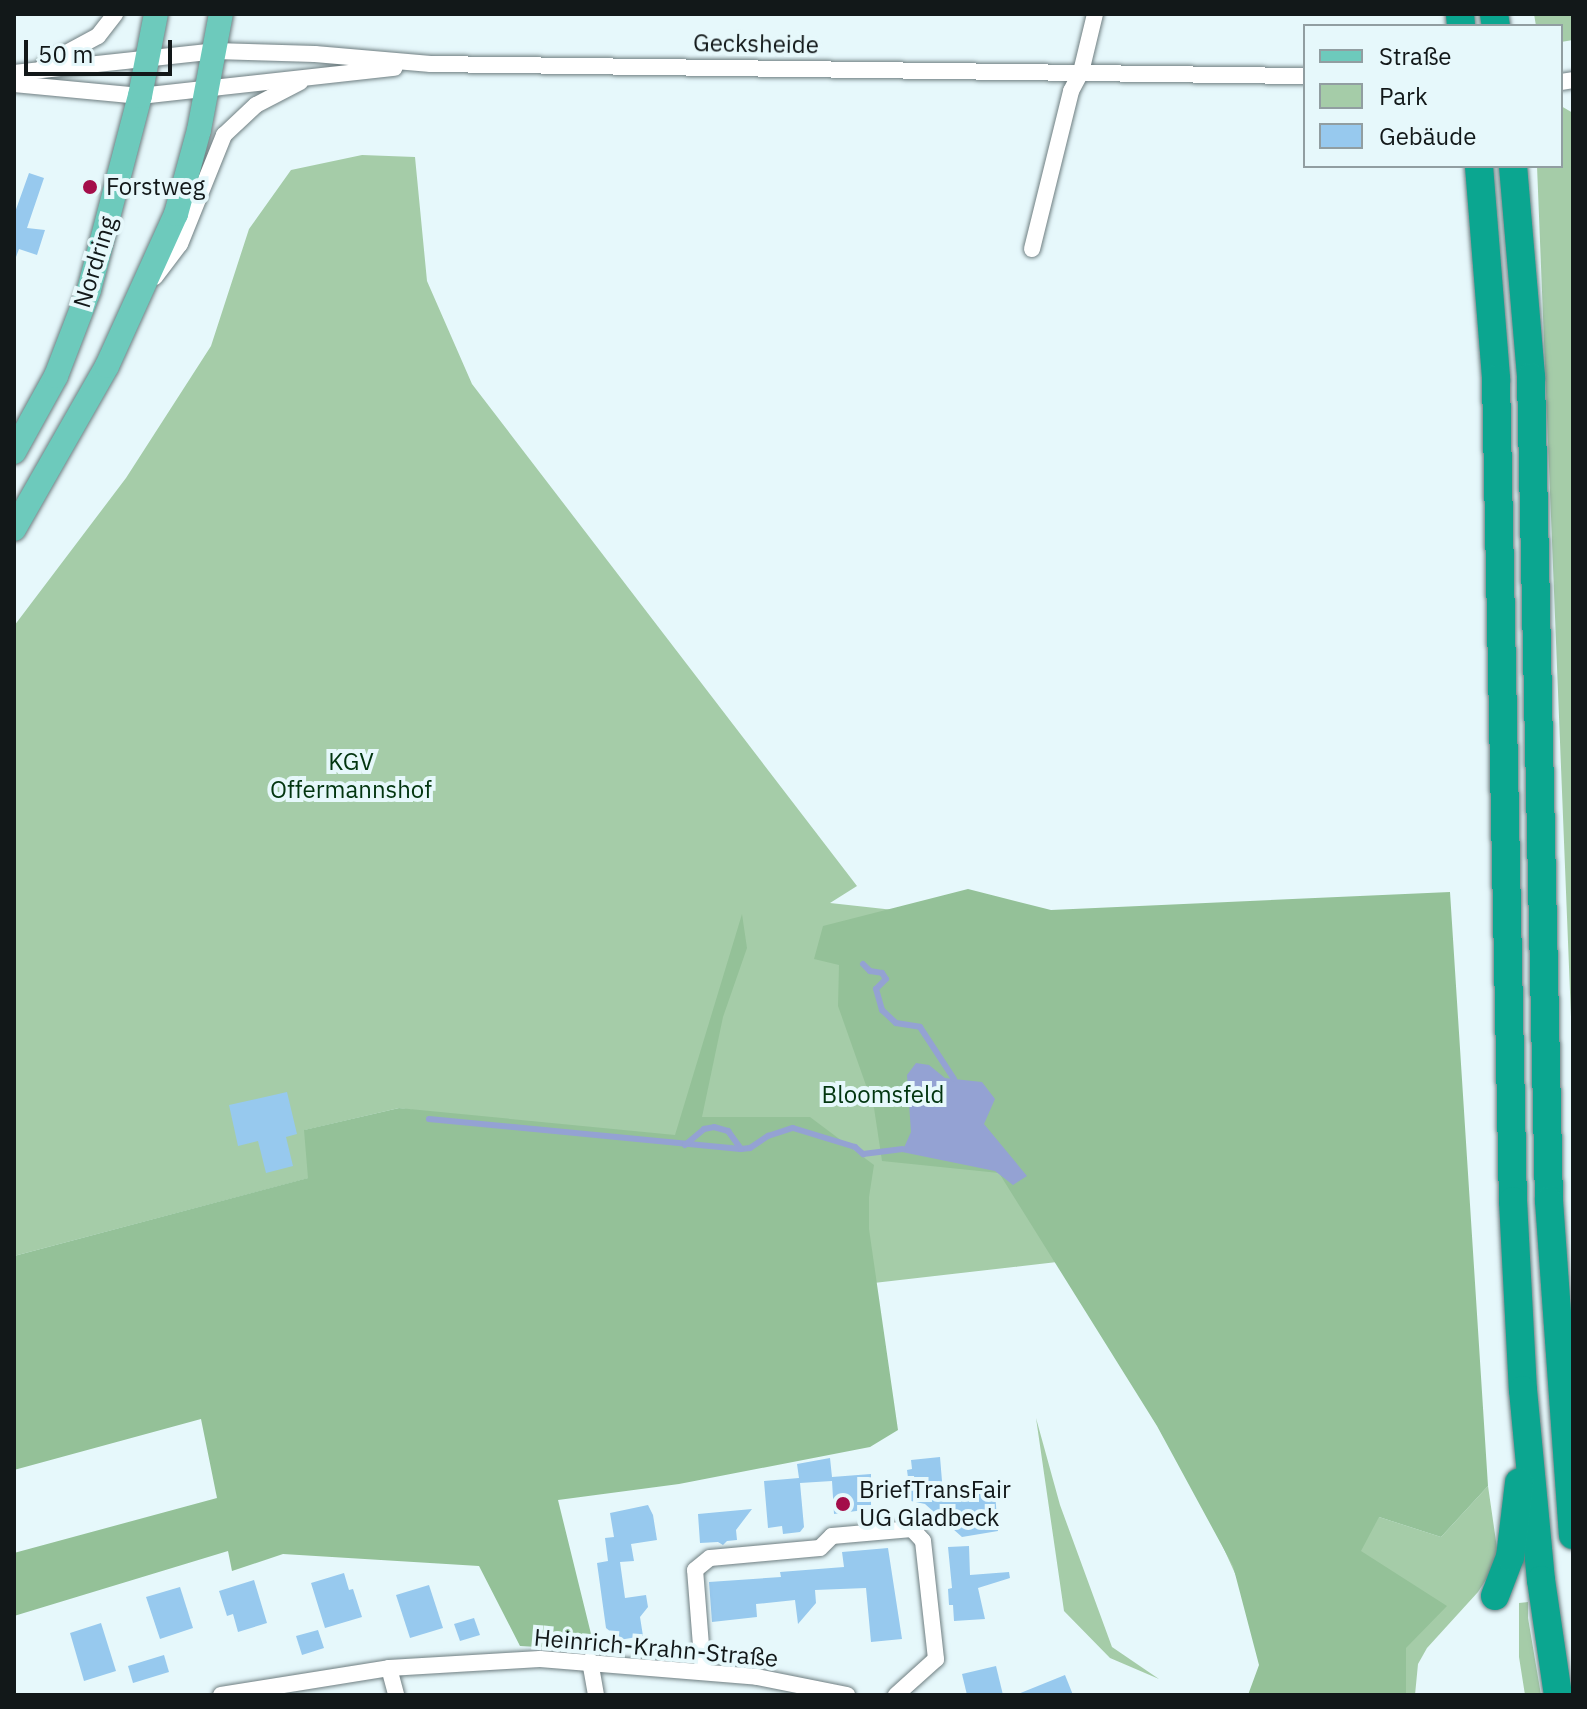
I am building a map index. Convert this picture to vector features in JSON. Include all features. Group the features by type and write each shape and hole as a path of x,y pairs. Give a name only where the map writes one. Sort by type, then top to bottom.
{"highway":[{"path":"1479,168 1496,379 1513,1201 1523,1390 1540,1566 1558,1695"},
{"path":"1513,168 1531,377 1549,1201 1573,1535"},
{"path":"1495,1596 1510,1557 1519,1486 1523,1390"}],"main road":[{"name":"Nordring","path":"14,452 56,376 89,290 140,96 156,14"},
{"name":"Nordring","path":"14,529 107,366 176,214 208,88 221,14"}],"street":[{"path":"35,69 98,36 115,14"},
{"path":"1032,249 1071,91 1081,72 1095,14"},
{"name":"Gecksheide","path":"14,73 215,51 315,54 431,64 1303,76"},
{"name":"Gecksheide","path":"14,84 140,96 431,64"},
{"name":"Nordring","path":"140,298 180,244 224,135 256,105 308,78"},
{"path":"703,1671 695,1570 710,1558 820,1548 832,1536 912,1529 923,1541 936,1659 896,1695"},
{"name":"Heinrich-Krahn-Straße","path":"221,1695 389,1668 540,1659 757,1677 847,1695"},
{"path":"590,1661 596,1695"},
{"path":"389,1668 396,1695"}],"green space":[{"path":"1534,14 1571,14 1573,40 1563,42 1563,24 1536,24"},
{"path":"1563,107 1573,113 1573,1067 1537,168 1563,168"},
{"name":"KGV Offermannshof","path":"362,155 415,157 427,281 472,384 857,886 830,903 921,913 1379,1517 1441,1537 1488,1486 1498,1555 1496,1564 1478,1592 1427,1648 1418,1664 1415,1695 1290,1695 1214,1527 1128,1373 1057,1262 865,1284 426,1112 399,1108 305,1130 309,1178 14,1256 14,626 126,478 211,346 249,229 291,170"},
{"name":"Bloomsfeld","path":"968,889 1051,910 1450,892 1488,1486 1441,1537 1379,1517 1361,1551 1447,1606 1406,1648 1406,1695 1248,1695 1259,1665 1233,1566 1157,1426 999,1173 882,1161 874,1108 838,1006 839,965 814,959 823,926"},
{"path":"742,914 747,948 723,1017 702,1117 810,1117 874,1165 869,1197 869,1229 898,1430 870,1447 679,1484 558,1500 593,1642 590,1650 520,1646 479,1566 283,1554 232,1571 228,1551 14,1616 14,1553 217,1498 201,1419 14,1470 14,1256 308,1178 304,1130 399,1108 675,1135"},
{"path":"1036,1418 1060,1505 1112,1647 1159,1679 1110,1658 1064,1611"},
{"path":"1528,1602 1541,1695 1525,1695 1519,1657 1519,1603"}],"water":[{"path":"916,1063 929,1065 945,1078 982,1082 995,1099 984,1124 1027,1176 1013,1185 995,1171 902,1152 911,1132 907,1075"}],"building":[{"path":"29,173 44,178 27,228 45,230 37,255 19,249 16,257 14,215"},
{"path":"287,1092 297,1134 286,1137 293,1166 266,1173 258,1141 238,1146 229,1105"},
{"path":"940,1457 943,1493 995,1493 998,1531 962,1537 925,1504 911,1501 907,1470 912,1469 911,1460"},
{"path":"830,1458 832,1477 871,1474 871,1509 834,1514 832,1481 800,1483 804,1527 800,1532 783,1534 782,1526 768,1528 764,1481 799,1478 797,1464"},
{"path":"648,1505 657,1540 631,1544 634,1561 620,1562 625,1598 646,1595 648,1607 640,1617 643,1636 613,1641 611,1632 606,1628 597,1563 608,1561 605,1538 614,1537 610,1513"},
{"path":"752,1509 736,1530 737,1540 727,1541 723,1545 718,1542 700,1543 698,1514"},
{"path":"969,1546 970,1575 1009,1572 1010,1578 978,1588 985,1619 954,1621 953,1605 949,1605 948,1589 952,1588 948,1547"},
{"path":"888,1548 902,1639 871,1642 866,1588 815,1590 816,1603 798,1624 795,1600 756,1604 757,1617 712,1622 709,1582 781,1577 780,1572 844,1567 842,1552"},
{"path":"344,1573 362,1617 325,1628 311,1583"},
{"path":"254,1580 267,1623 238,1632 233,1614 227,1616 219,1591"},
{"path":"429,1585 443,1628 410,1638 396,1595"},
{"path":"180,1587 193,1628 160,1639 146,1597"},
{"path":"474,1618 480,1635 460,1641 454,1624"},
{"path":"101,1623 116,1671 84,1681 70,1633"},
{"path":"318,1630 324,1648 302,1655 296,1636"},
{"path":"164,1655 169,1672 133,1683 128,1666"},
{"path":"996,1666 1003,1695 967,1695 962,1674"},
{"path":"1065,1675 1073,1695 1018,1695 1018,1694"}],"waterway":[{"path":"863,964 870,971 882,973 886,979 876,989 882,1010 896,1023 920,1027 954,1079"},
{"path":"429,1119 741,1149 750,1148 768,1136 793,1128 855,1147 863,1154 903,1149"},
{"path":"685,1145 704,1129 714,1127 728,1131 741,1149"}],"place":[{"name":"Forstweg","path":"90,187"},
{"name":"BriefTransFair UG Gladbeck","path":"843,1504"}]}
